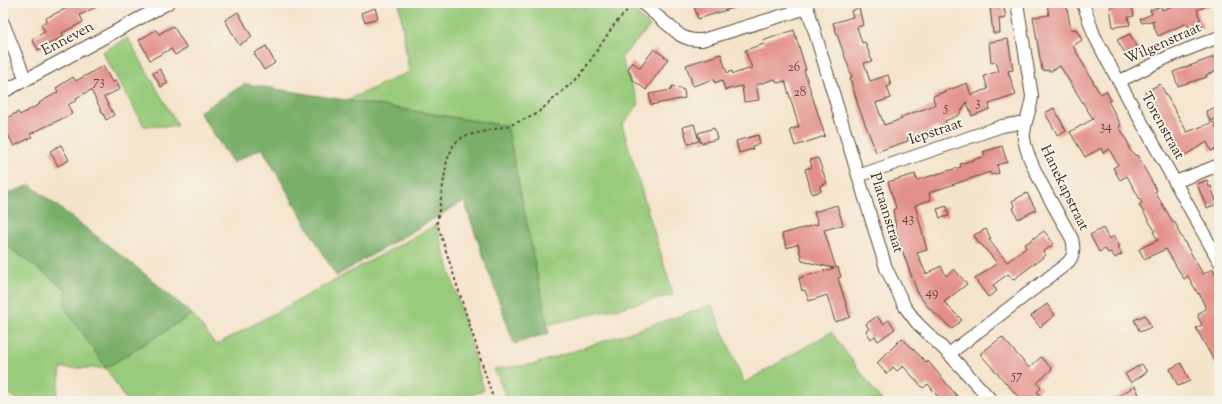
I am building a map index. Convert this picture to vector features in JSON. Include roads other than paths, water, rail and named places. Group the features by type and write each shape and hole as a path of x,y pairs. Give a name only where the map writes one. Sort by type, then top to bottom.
{"street":[{"name":"Enneven","path":"3,92 168,3"},
{"path":"642,3 680,35 687,39 694,40 707,38 806,5"},
{"name":"Hanekapstraat","path":"949,354 1072,260 1074,247 1072,239 1028,154 1024,138 1025,122 1031,110 1032,96 1017,3"},
{"name":"Torenstraat","path":"1083,3 1094,35 1219,261"},
{"name":"Plataanstraat","path":"806,5 886,268 896,290 916,323 949,354 992,401"},
{"path":"3,23 26,80"},
{"name":"Wilgenstraat","path":"1120,81 1168,57 1219,37"},
{"name":"Iepstraat","path":"858,176 1002,126 1025,122"},
{"path":"1175,182 1219,165"}]}
